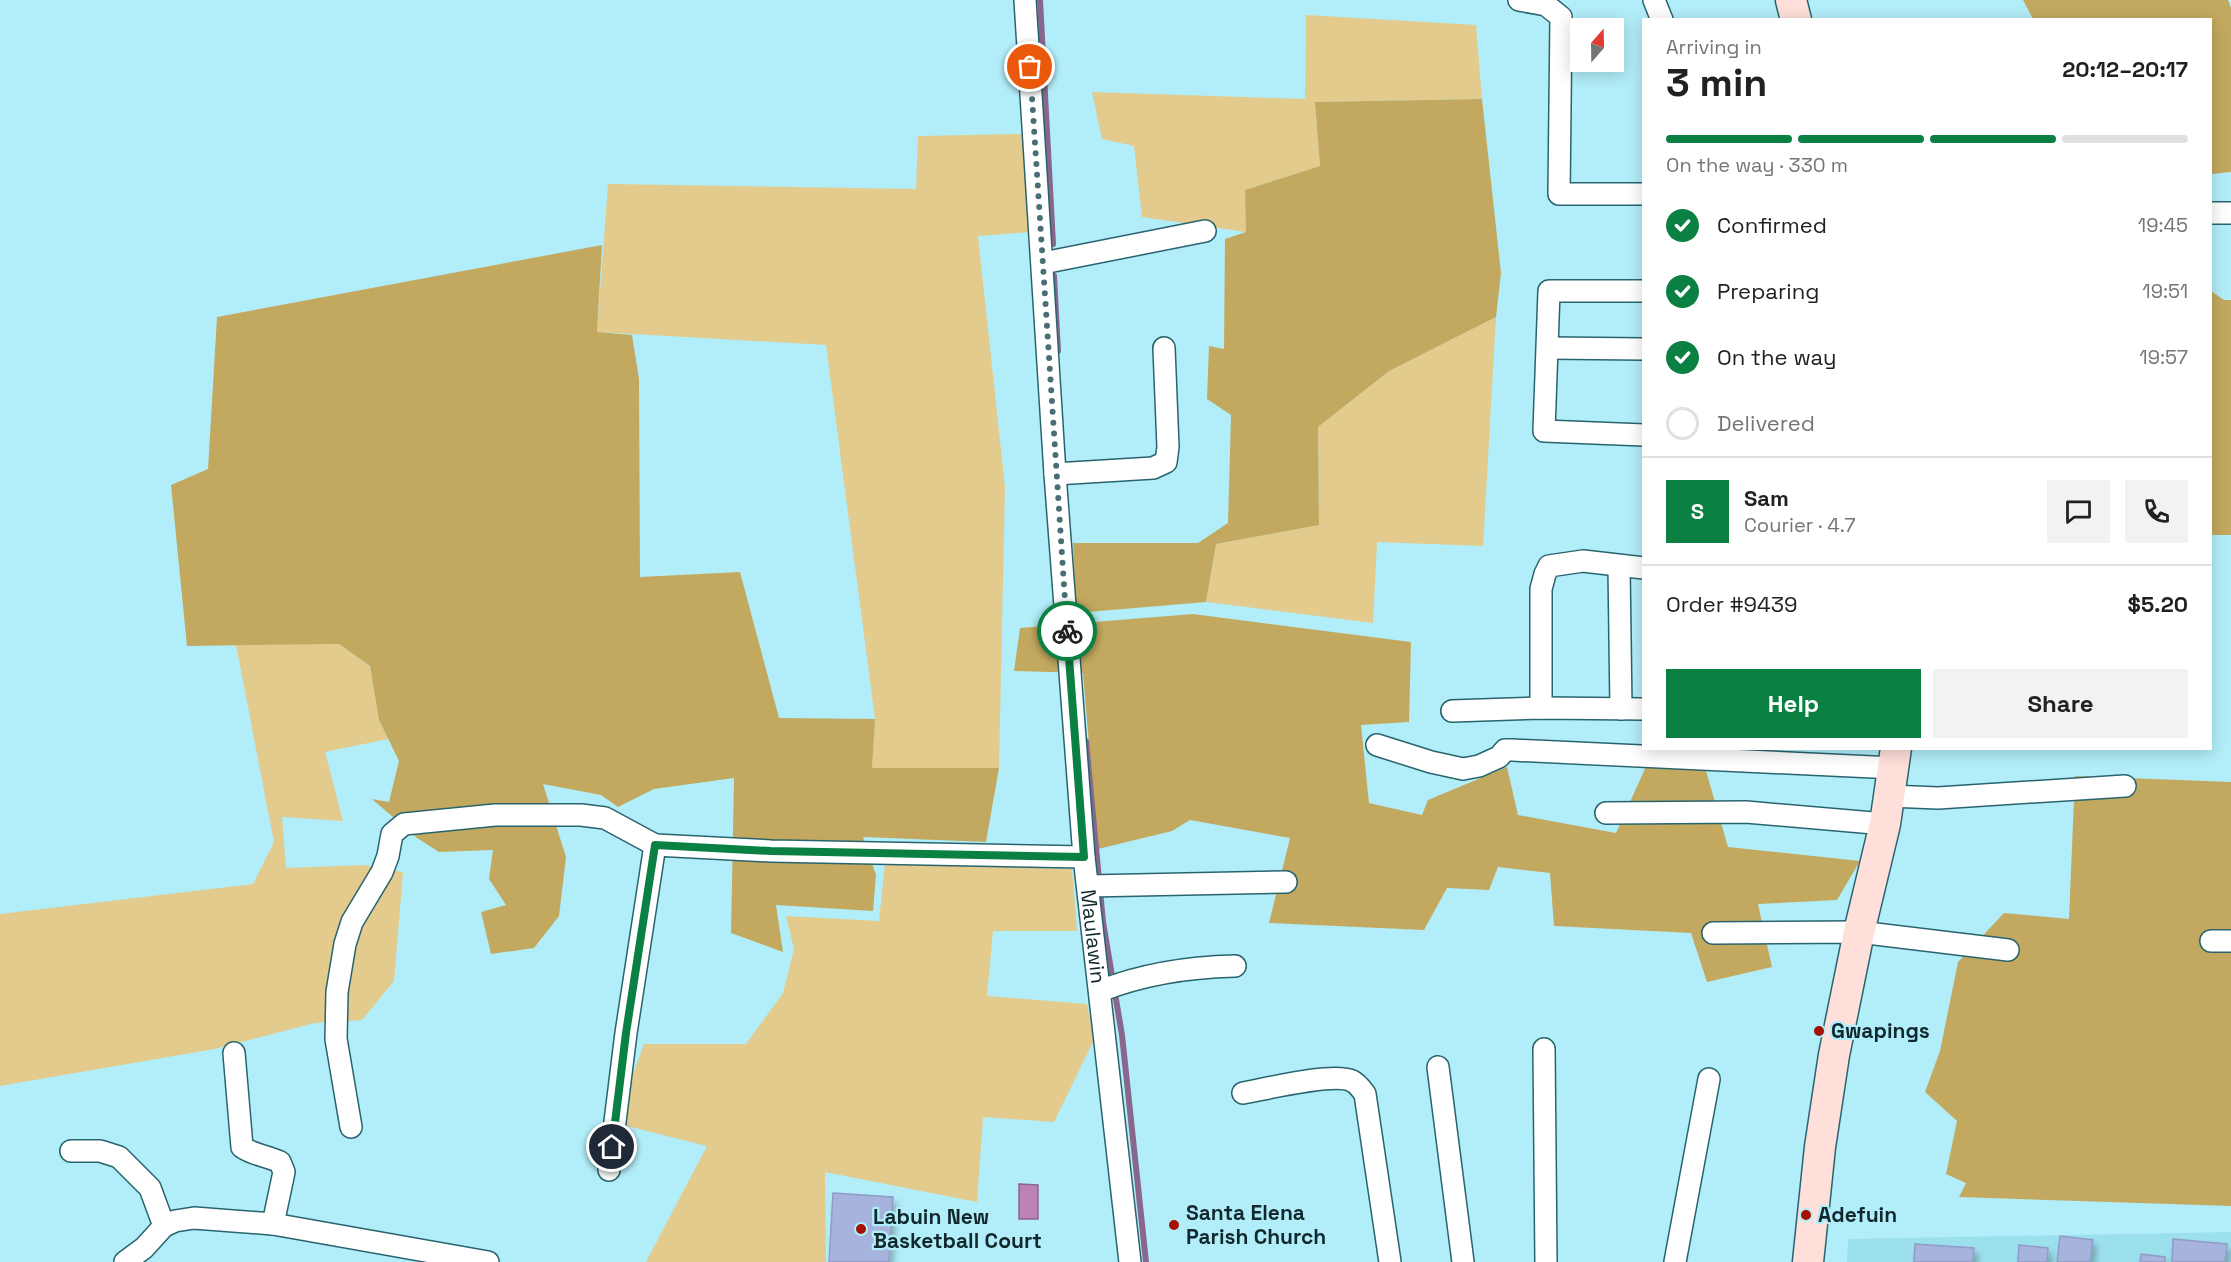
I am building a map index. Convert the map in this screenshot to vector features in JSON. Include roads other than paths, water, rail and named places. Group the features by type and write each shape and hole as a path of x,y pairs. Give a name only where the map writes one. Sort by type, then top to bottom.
{"main road":[{"path":"1791,0 1796,18"},
{"path":"1808,1262 1820,1147 1834,1055 1891,784"}],"street":[{"name":"Maulawin","path":"1025,0 1055,474 1084,857 1130,1262"},
{"path":"1519,0 1546,5 1561,16 1559,194 1642,194"},
{"path":"1654,0 1661,18"},
{"path":"2212,213 2231,213"},
{"path":"1043,263 1205,231"},
{"path":"1642,291 1549,291 1544,431 1642,435"},
{"path":"1055,474 1153,468 1166,462 1168,447 1164,348"},
{"path":"1548,348 1642,349"},
{"path":"1541,708 1542,589 1549,566 1583,561 1642,568"},
{"path":"1619,566 1621,708"},
{"path":"1452,711 1541,708 1642,709"},
{"path":"1377,745 1463,770 1499,757 1505,750 1512,750 1891,784 1938,798 2125,786"},
{"path":"1606,813 1746,812 1891,784"},
{"path":"351,1127 336,1039 337,992 345,944 352,922 382,872 392,834 404,825 484,817 580,815 605,818 655,845 771,851 1084,857"},
{"path":"609,1170 626,1033 655,845"},
{"path":"1088,886 1286,882"},
{"path":"1713,933 1859,932 2008,951"},
{"path":"1100,990 1124,981 1181,970 1235,966"},
{"path":"1544,1049 1546,1262"},
{"path":"234,1053 242,1147 248,1152 280,1162 284,1172 273,1224"},
{"path":"1438,1067 1463,1262"},
{"path":"1243,1093 1323,1079 1341,1078 1354,1081 1365,1094 1390,1262"},
{"path":"1675,1262 1709,1079"},
{"path":"71,1151 100,1151 119,1158 150,1188 164,1226"},
{"path":"125,1262 144,1248 164,1226 175,1221 194,1218 273,1224 488,1262"}],"waterway":[{"path":"1040,0 1053,244"},
{"path":"1054,276 1058,351"},
{"path":"1086,741 1103,922 1122,1035 1146,1262"}],"place":[{"name":"Gwapings","path":"1819,1031"},
{"name":"Adefuin","path":"1806,1215"},
{"name":"Santa Elena Parish Church","path":"1174,1225"},
{"name":"Labuin New Basketball Court","path":"861,1229"}]}
